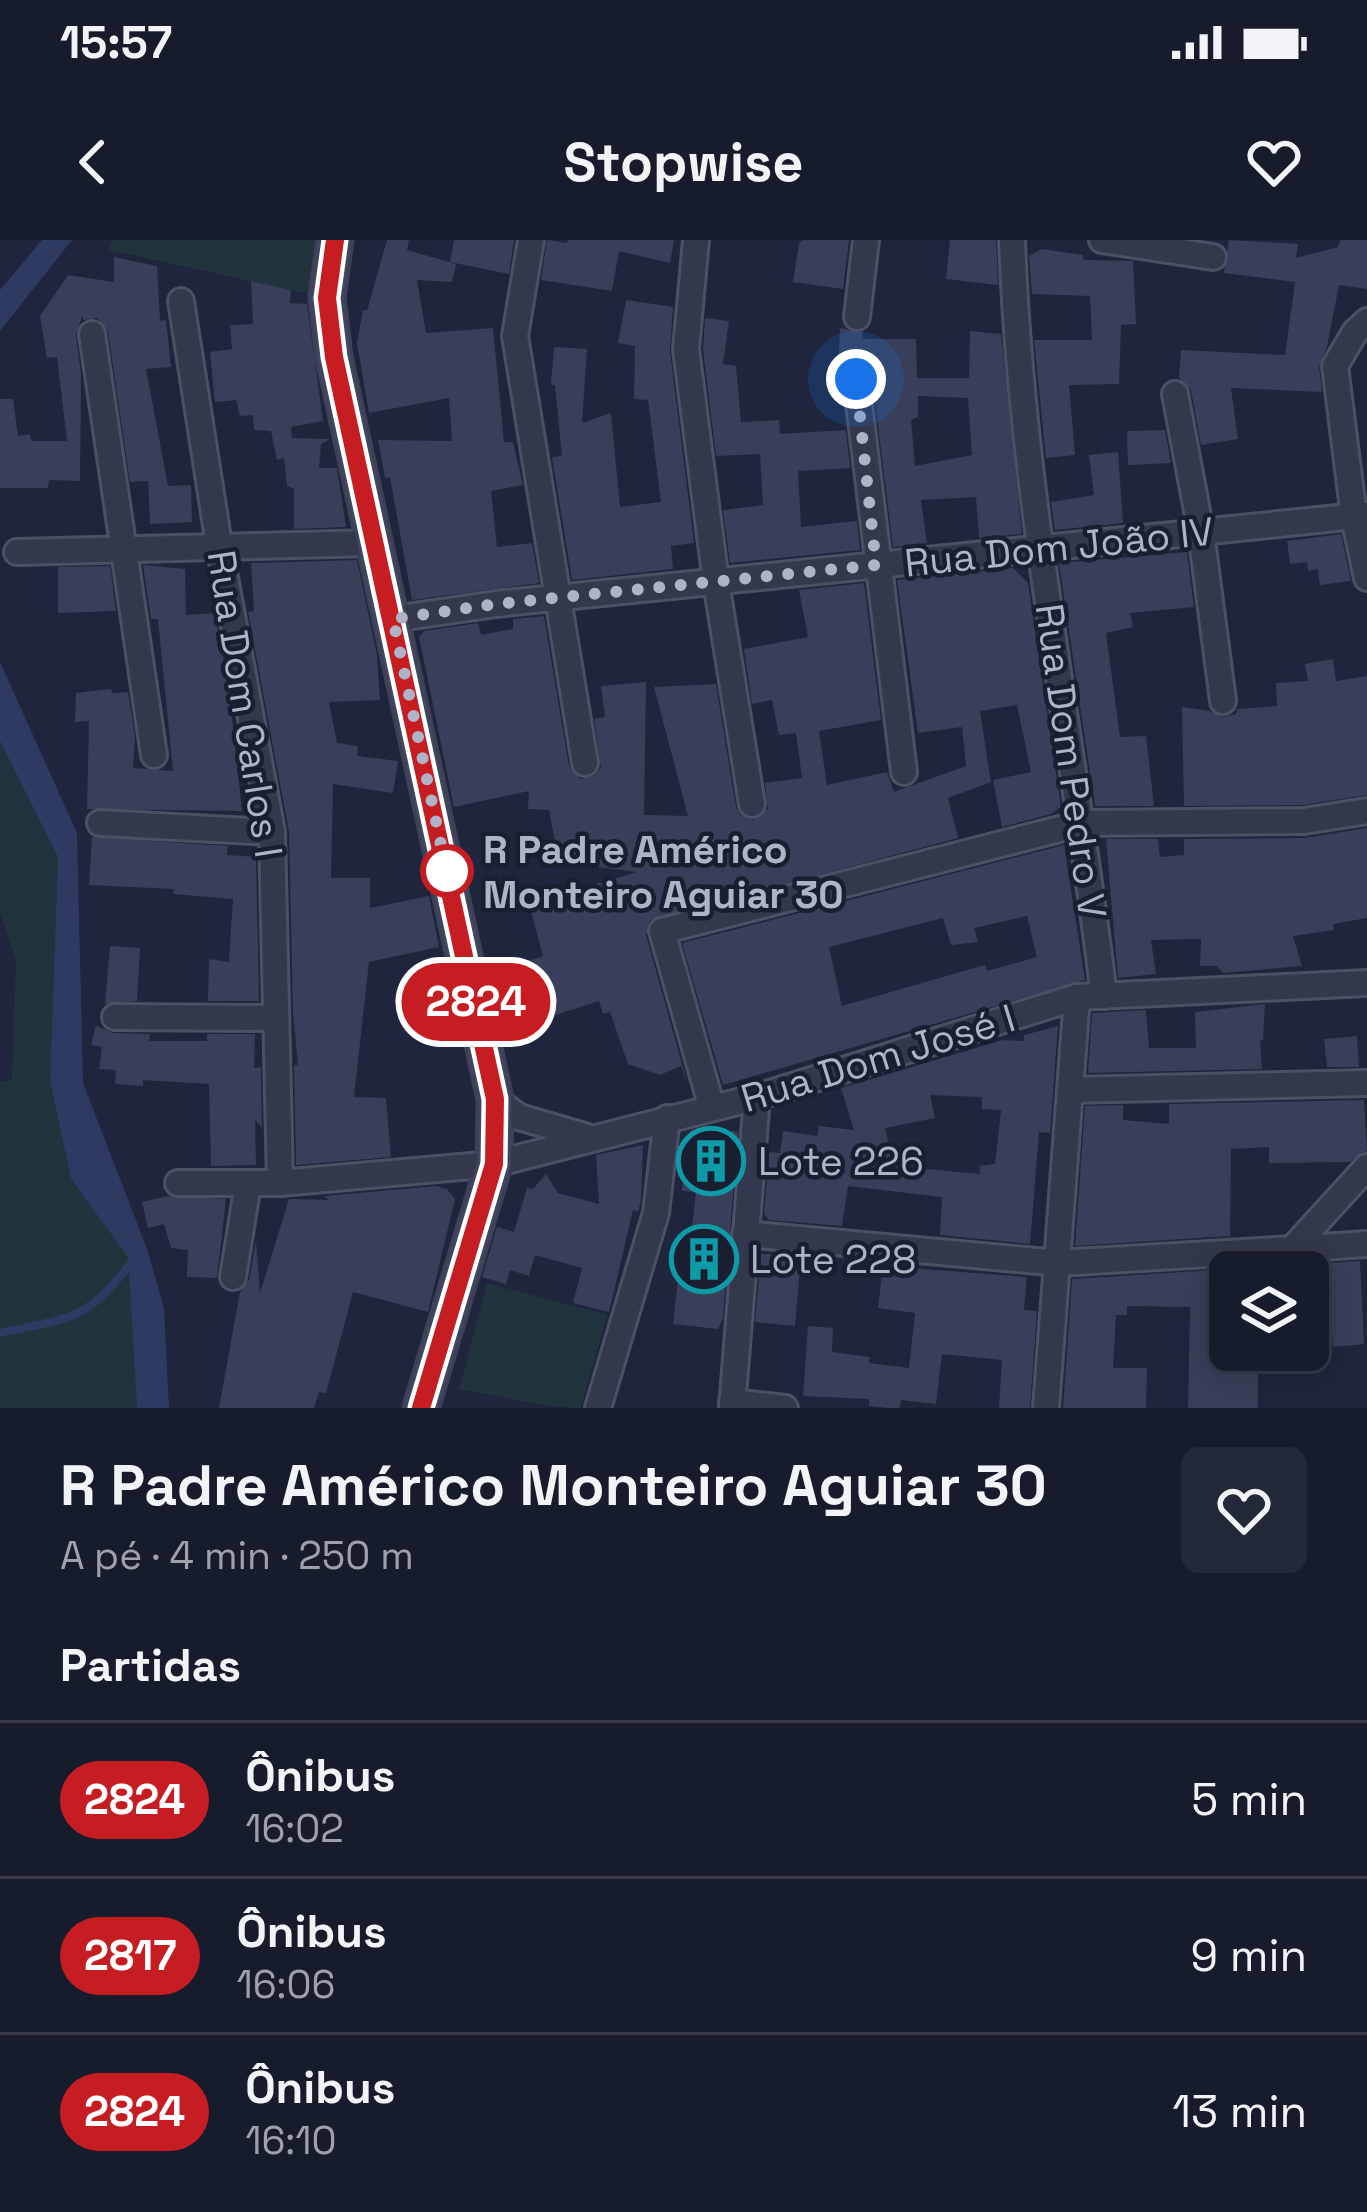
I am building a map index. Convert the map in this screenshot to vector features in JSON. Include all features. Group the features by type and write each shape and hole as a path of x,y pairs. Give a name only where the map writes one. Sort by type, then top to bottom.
{"street":[{"path":"335,240 327,298 334,357 495,1099 494,1164 421,1408"},
{"path":"531,240 515,336 586,763"},
{"path":"696,240 686,349 716,582 752,804"},
{"path":"857,317 866,240"},
{"name":"Rua Dom Pedro V","path":"1012,240 1040,549 1084,824 1104,995"},
{"path":"1102,240 1213,256"},
{"name":"Rua Dom Carlos I","path":"181,301 219,545 272,832 280,1183"},
{"path":"1367,321 1335,366 1367,578"},
{"path":"92,334 154,755"},
{"path":"856,379 904,772"},
{"path":"1175,394 1201,532 1222,701"},
{"name":"Rua Dom João IV","path":"393,619 1360,516"},
{"path":"17,552 375,543"},
{"path":"712,1108 662,931 1084,824 1304,820 1367,811"},
{"path":"100,824 272,832"},
{"name":"Rua Dom José I","path":"178,1183 280,1183 494,1164 758,1097 1077,997 1367,982"},
{"path":"1046,1408 1077,997"},
{"path":"115,1017 276,1018"},
{"path":"1071,1090 1367,1082"},
{"path":"758,1097 732,1405 785,1408"},
{"path":"495,1099 519,1117 592,1138"},
{"path":"598,1408 656,1213 667,1118"},
{"path":"1292,1249 1367,1167"},
{"path":"233,1277 248,1184"},
{"path":"745,1234 1059,1264 1367,1244"}],"shaded area":[{"path":"112,240 319,240 309,294 109,250"},
{"path":"0,741 58,857 50,1081 71,1179 128,1257 137,1408 0,1408 0,1082 12,1080 16,961 0,911"},
{"path":"487,1283 607,1315 581,1408 459,1390"}],"water":[{"path":"42,240 72,240 0,331 0,290"},
{"path":"0,662 77,833 83,1083 147,1249 164,1308 169,1408 137,1408 128,1257 71,1179 50,1081 58,857 0,741"}],"building":[{"path":"387,240 409,240 407,250 456,264 452,282 417,280 426,333 493,328 504,442 513,442 523,485 491,491 497,547 532,543 539,583 412,600 390,477 385,478 378,440 452,441 449,398 369,413 357,343"},
{"path":"454,240 514,240 509,274 450,262"},
{"path":"547,240 674,240 670,263 619,251 612,291 541,280"},
{"path":"803,240 849,240 843,289 793,282"},
{"path":"950,240 996,240 998,285 946,279"},
{"path":"1229,240 1298,244 1296,258 1338,247 1340,240 1367,240 1367,289 1339,285 1319,367 1322,392 1231,388 1238,439 1201,445 1191,390 1179,378 1181,350 1285,355 1295,282 1224,273"},
{"path":"1042,249 1083,255 1083,260 1133,261 1136,324 1121,325 1119,384 1069,385 1075,455 1046,458 1034,340 1092,340 1090,296 1032,294 1029,256"},
{"path":"114,257 157,266 160,321 166,320 171,367 146,369 168,486 191,485 192,522 150,524 148,481 130,482 108,332 97,318 84,320 82,316 76,335 81,374 80,481 49,480 48,488 0,488 0,399 13,399 18,436 30,434 31,441 67,441 57,357 47,358 40,316 68,275 114,282"},
{"path":"251,281 291,290 290,303 307,304 323,421 291,427 292,438 330,439 321,444 319,468 337,468 346,527 294,529 294,489 287,486 284,458 277,460 271,431 254,430 253,415 240,416 236,400 215,402 210,352 232,349 230,325 253,324"},
{"path":"626,300 673,307 670,351 694,543 671,546 673,569 572,580 552,457 562,456 555,385 551,385 554,347 587,349 582,423 611,413 620,507 661,502 648,400 634,399 635,346 618,343"},
{"path":"705,318 729,321 723,364 736,366 741,422 779,420 780,434 846,430 850,468 798,471 801,527 857,521 860,550 730,563 723,510 763,505 760,454 716,456 703,349"},
{"path":"840,328 863,332 862,339 916,339 917,378 969,378 970,331 1001,334 1022,534 979,538 976,497 921,500 927,543 893,547 872,377 861,354 839,353","holes":["918,396 968,398 972,455 915,466 911,420 918,417"]},
{"path":"1165,430 1171,463 1128,465 1127,431"},
{"path":"1118,452 1123,523 1055,530 1051,502 1094,495 1089,455"},
{"path":"1341,534 1351,581 1320,585 1318,569 1308,571 1307,562 1290,564 1287,541"},
{"path":"1187,552 1194,607 1130,613 1133,627 1106,633 1120,737 1146,736 1154,806 1095,806 1059,563"},
{"path":"357,560 377,655 380,700 329,702 337,743 358,746 357,756 398,761 393,793 333,784 331,878 370,878 370,908 429,896 439,947 369,962 354,1097 386,1098 391,1157 296,1165 294,1065 298,1065 289,832 248,612 254,611 251,563"},
{"path":"143,565 185,569 186,615 215,613 229,689 242,811 87,809 89,721 75,722 76,693 128,692 135,736 133,768 173,771 158,619 151,619"},
{"path":"110,566 116,611 58,613 58,567"},
{"path":"1013,568 1028,583 1061,807 1002,827 993,780 1031,772 1017,705 980,711 991,782 948,798 958,838 650,920 646,935 688,1085 681,1066 660,1075 628,1064 610,1012 603,1014 599,1001 540,1020 522,963 543,956 529,904 637,872 559,862 549,810 528,809 529,791 454,807 419,637 424,631 478,623 481,635 513,629 513,619 544,616 569,766 580,779 594,776 601,768 594,719 605,717 601,686 646,682 644,815 688,816 654,687 716,684 736,807 740,815 753,820 768,809 765,783 802,778 796,733 779,735 772,700 752,704 744,649 808,637 799,590 864,583 881,720 819,731 827,785 887,772 894,792 966,766 962,727 918,733 897,580"},
{"path":"1333,659 1336,681 1367,676 1367,795 1303,805 1184,806 1182,707 1224,717 1236,714 1237,709 1277,706 1276,683 1308,681 1305,664"},
{"path":"1367,828 1367,918 1333,924 1334,930 1293,936 1302,966 1223,973 1217,966 1200,966 1201,939 1151,940 1156,974 1118,978 1106,839 1158,839 1160,857 1184,855 1184,839 1304,838"},
{"path":"92,837 228,846 227,855 256,857 259,1001 208,1001 209,959 229,962 233,899 173,894 174,889 89,885"},
{"path":"1064,845 1085,980 723,1085 682,943","holes":["1027,916 1037,957 987,971 985,965 842,1006 829,947 943,918 951,945 978,942 974,928"]},
{"path":"110,946 140,948 137,1001 105,1004"},
{"path":"1265,1004 1262,1069 1088,1073 1092,1013 1146,1010 1149,1048 1196,1048 1195,1012"},
{"path":"96,1026 114,1033 150,1034 149,1041 207,1041 207,1034 255,1034 262,1128 255,1120 256,1165 211,1166 209,1084 143,1080 143,1086 115,1084 116,1070 99,1069 102,1047 91,1045"},
{"path":"1058,1026 1050,1133 1039,1132 1030,1244 940,1235 942,1197 848,1186 842,1226 769,1220 764,1214 769,1152 780,1153 783,1131 817,1136 819,1126 854,1130 841,1088 1003,1040 1024,1041 1024,1035","holes":["930,1095 982,1097 982,1109 1001,1110 995,1164 980,1166 980,1174 894,1166 885,1128 935,1118"]},
{"path":"1357,1036 1359,1067 1327,1067 1324,1039"},
{"path":"1364,1100 1367,1151 1350,1162 1269,1163 1269,1147 1231,1149 1230,1236 1075,1246 1085,1106 1123,1105 1123,1120 1169,1124 1169,1104"},
{"path":"690,1131 738,1132 723,1318 718,1329 673,1324 683,1234 691,1235 696,1192 682,1191"},
{"path":"643,1145 641,1200 638,1212 633,1210 609,1312 573,1303 582,1268 535,1255 529,1276 510,1270 506,1284 482,1277 497,1227 514,1232 527,1188 533,1189 546,1174 558,1193 599,1204 596,1155"},
{"path":"436,1186 447,1189 455,1199 428,1312 353,1292 326,1393 319,1392 314,1408 219,1408 240,1292 249,1280 256,1240 260,1293 289,1199 329,1200 324,1196"},
{"path":"168,1196 226,1199 217,1278 187,1277 188,1250 171,1248 164,1224 148,1228 142,1202"},
{"path":"761,1254 801,1256 795,1326 755,1322"},
{"path":"1360,1261 1364,1344 1333,1347 1329,1263"},
{"path":"883,1266 1027,1277 1024,1310 1037,1311 1030,1408 999,1408 1002,1360 942,1354 936,1404 901,1400 900,1408 888,1408 869,1406 869,1399 803,1396 808,1326 833,1328 832,1352 909,1368 915,1313 878,1308"},
{"path":"1209,1270 1209,1371 1258,1371 1258,1408 1188,1408 1190,1307 1127,1306 1127,1315 1116,1315 1113,1368 1147,1368 1146,1408 1063,1408 1072,1279"}],"waterway":[{"path":"0,1333 77,1313 104,1294 134,1259"}],"bus line":[{"name":"2824","path":"335,240 327,298 334,357 495,1099 494,1164 421,1408"}],"place":[{"name":"R Padre Américo Monteiro Aguiar 30","path":"447,871"},
{"name":"Lote 226","path":"711,1161"},
{"name":"Lote 228","path":"704,1259"}],"route":[{"path":"447,871 448,878 393,619 876,565 856,379"}]}
